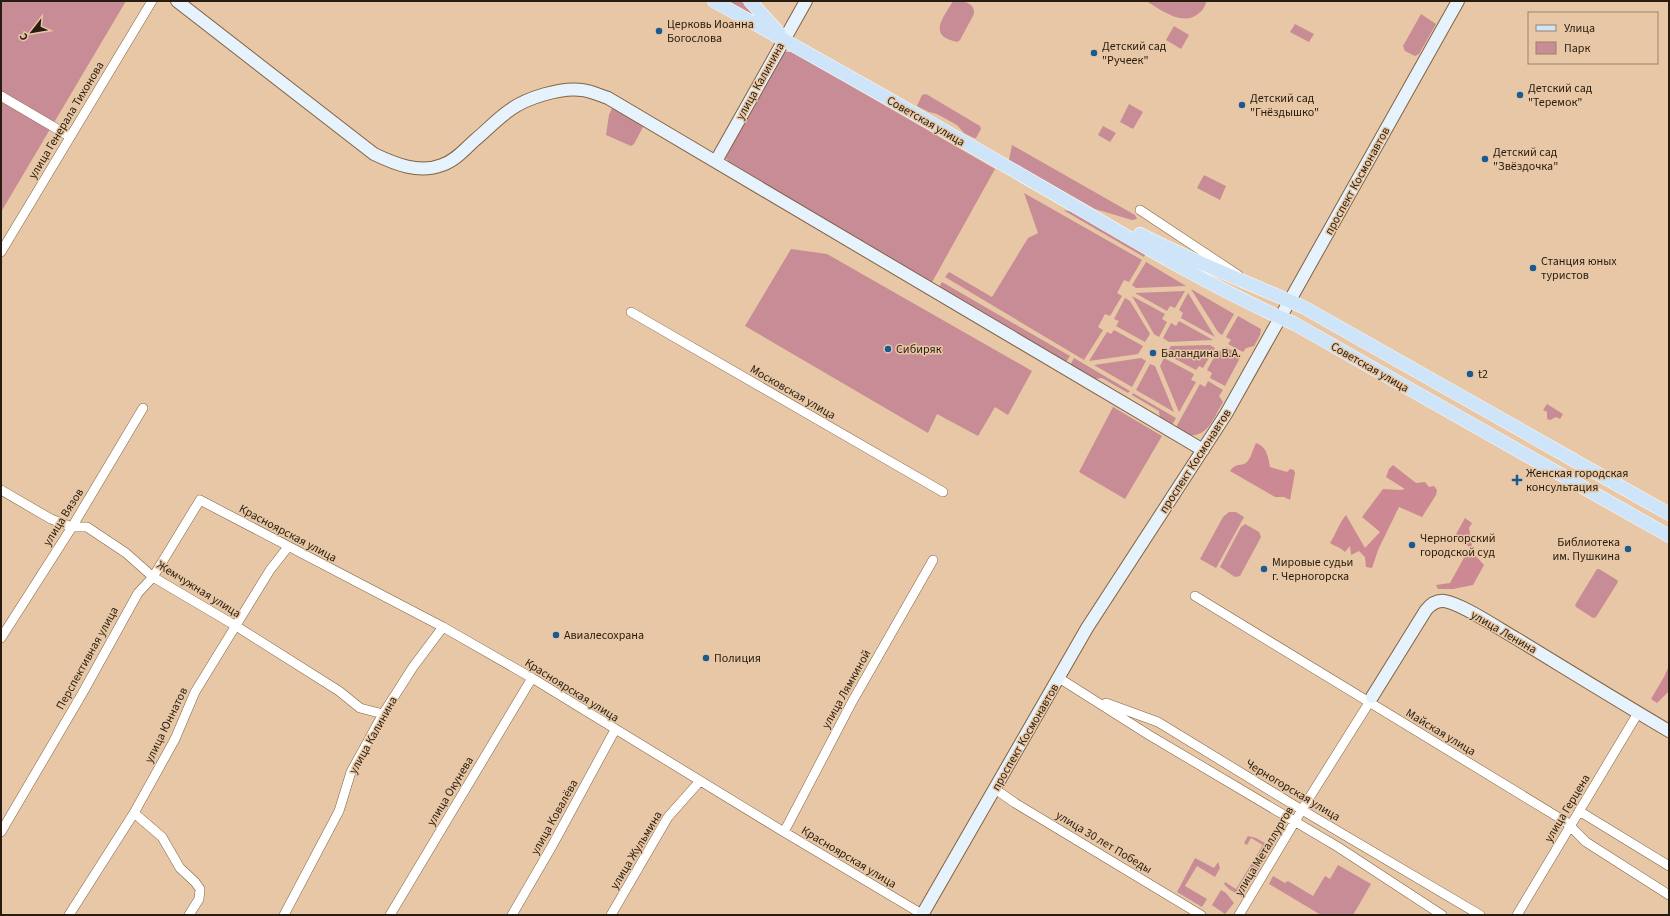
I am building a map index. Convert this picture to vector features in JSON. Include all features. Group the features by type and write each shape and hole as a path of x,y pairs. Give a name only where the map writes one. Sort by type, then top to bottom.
{"main road":[{"path":"177,1 374,154 393,163 407,167 429,168 441,166 453,160 510,109 541,96 566,90 580,90 592,92 608,98 1203,450"},
{"name":"Советская улица","path":"714,1 1069,202 1135,242 1244,301 1296,324 1669,536"},
{"name":"Советская улица","path":"750,1 774,26 783,40"},
{"name":"улица Калинина","path":"716,161 806,1"},
{"name":"проспект Космонавтов","path":"922,915 1104,600 1226,414 1458,1"},
{"name":"Советская улица","path":"1069,202 1220,272 1253,284 1305,308 1669,514"},
{"name":"улица Ленина","path":"1370,700 1430,604 1436,601 1445,601 1502,630 1669,731"}],"street":[{"name":"улица Генерала Тихонова","path":"1,252 152,1"},
{"path":"1,96 70,136"},
{"path":"1140,210 1253,284"},
{"name":"Московская улица","path":"631,312 943,492"},
{"name":"улица Вязов","path":"1,638 72,526 143,408"},
{"name":"Жемчужная улица","path":"1,490 51,519 72,526 87,527 126,553 152,576 236,626 339,691 360,708 383,714"},
{"name":"Красноярская улица","path":"200,500 443,627 532,678 615,730 922,915"},
{"name":"Перспективная улица","path":"1,832 82,694 138,593 152,576 200,500"},
{"name":"улица Юннатов","path":"70,915 134,813 175,739 195,692 270,570 288,547"},
{"name":"улица Лямкиной","path":"784,832 852,702 933,560"},
{"name":"Майская улица","path":"1195,596 1370,700 1570,826 1586,842 1669,895"},
{"name":"улица Калинина","path":"286,914 339,811 351,772 383,714 413,667 443,627"},
{"name":"улица Окунева","path":"390,915 532,678"},
{"name":"Черногорская улица","path":"1058,678 1089,696 1149,735 1338,847 1442,915"},
{"name":"Черногорская улица","path":"1089,696 1158,722 1302,810 1480,915"},
{"name":"улица Металлургов","path":"1239,915 1370,700"},
{"name":"улица Герцена","path":"1517,915 1638,713"},
{"name":"улица Ковалёва","path":"512,915 552,846 615,730"},
{"name":"улица Жульмина","path":"611,915 668,817 700,781"},
{"name":"улица 30 лет Победы","path":"995,789 1015,803 1201,915"},
{"path":"1579,811 1669,866"},
{"path":"134,813 162,837 180,868 196,882 200,889 199,899 189,915"}],"green space":[{"path":"1,1 126,1 1,212"},
{"path":"722,1 741,1 768,26"},
{"path":"953,1 968,3 974,10 974,14 960,40 957,42 948,39 942,35 940,31 942,20"},
{"path":"1146,1 1206,1 1206,3 1205,7 1199,13 1192,18 1185,19 1178,18 1164,12"},
{"path":"1421,14 1436,24 1419,54 1415,56 1405,51 1403,46"},
{"path":"1295,24 1314,34 1309,42 1290,32"},
{"path":"1174,26 1189,35 1181,49 1166,40"},
{"path":"785,52 792,52 995,169 931,284 731,165 726,158 727,150 779,59"},
{"path":"926,94 980,126 981,129 976,138 964,133 957,125 937,114 917,106 922,95"},
{"path":"1129,104 1143,112 1133,129 1120,122"},
{"path":"616,107 642,122 643,127 634,144 631,146 606,135 609,115 612,108"},
{"path":"1103,126 1116,133 1110,142 1098,135"},
{"path":"1012,145 1135,215 1137,219 1132,220 1095,209 1009,160"},
{"path":"1204,175 1226,186 1220,200 1197,188"},
{"path":"1024,193 1142,260 1129,282 1124,280 1117,293 1122,296 1110,316 1105,314 1098,327 1103,330 1084,360 945,277 949,272 992,297 1028,238 1038,233"},
{"path":"1063,210 1074,212 1146,253 1144,257"},
{"name":"Сибиряк","path":"791,249 827,254 1032,371 1008,415 995,407 978,436 937,414 928,433 745,326"},
{"path":"1146,262 1186,286 1136,288 1132,285"},
{"path":"942,282 1070,356 1066,362 939,287"},
{"path":"1191,289 1234,314 1222,335 1218,332"},
{"path":"1185,291 1175,308 1170,306 1167,311 1135,293"},
{"path":"1188,293 1215,337 1181,318 1183,313 1179,310"},
{"path":"1132,296 1165,314 1162,319 1167,322 1159,337 1154,334"},
{"path":"1125,298 1130,301 1150,334 1145,342 1116,326 1119,321 1114,319"},
{"path":"1238,316 1261,329 1260,335 1254,346 1246,348 1243,352 1228,344 1231,340 1226,337"},
{"path":"1179,321 1213,340 1169,342 1163,338 1171,323 1176,326"},
{"path":"1114,330 1143,346 1138,354 1089,361 1107,332 1111,334"},
{"path":"1210,345 1215,348 1203,368 1199,366 1196,370 1166,354 1171,346"},
{"path":"1226,347 1241,356 1225,386 1210,378 1212,373 1207,370 1218,350 1223,353"},
{"path":"1074,358 1130,391 1128,393 1102,378 1094,379 1070,365"},
{"path":"1141,358 1146,361 1132,387 1094,365"},
{"path":"1164,358 1194,374 1191,380 1196,382 1179,412 1160,366"},
{"path":"1150,364 1155,366 1174,412 1136,390"},
{"path":"1208,381 1223,390 1219,396 1223,402 1214,419 1206,429 1196,435 1189,435 1175,429 1200,384 1205,387"},
{"path":"1133,393 1176,418 1171,427 1160,420 1159,411 1132,395"},
{"path":"1547,404 1563,414 1560,419 1556,417 1550,420 1547,419 1547,412 1543,410"},
{"path":"1113,407 1162,436 1125,499 1079,472"},
{"path":"1229,512 1236,512 1244,517 1216,568 1200,559 1223,517"},
{"path":"1245,524 1259,532 1261,537 1240,576 1235,577 1220,567 1241,527"},
{"path":"1597,569 1618,582 1596,617 1593,618 1575,605"},
{"path":"1248,836 1256,838 1270,846 1269,852 1242,897 1224,884 1225,882 1236,889 1263,845 1251,838 1247,845 1244,843"},
{"path":"1195,858 1214,868 1218,862 1220,868 1215,877 1197,866 1185,886 1207,899 1202,907 1177,892"},
{"path":"1338,865 1371,884 1353,915 1321,915 1269,884 1273,876 1285,883 1288,881 1313,896 1325,876 1330,879"},
{"path":"1221,890 1226,893 1234,903 1225,914 1212,905"}],"shaded area":[{"path":"1256,443 1265,449 1270,467 1287,472 1290,469 1294,470 1295,473 1290,500 1284,497 1275,497 1230,471 1234,466 1247,462"},
{"path":"1393,465 1416,483 1425,482 1429,487 1434,486 1437,490 1436,495 1422,517 1399,507 1378,550 1372,568 1366,567 1365,557 1359,551 1351,555 1350,546 1345,552 1330,543 1341,521 1346,515 1365,548 1380,532 1362,517 1383,489 1405,489 1386,477 1389,469"},
{"path":"1465,518 1472,523 1469,528 1473,553 1484,565 1473,585 1453,589 1438,589 1436,585 1450,583 1470,547 1454,538"},
{"path":"1669,666 1669,691 1657,703 1651,699"}],"place":[{"name":"Церковь Иоанна Богослова","path":"659,31"},
{"name":"Детский сад \"Ручеек\"","path":"1094,53"},
{"name":"Детский сад \"Теремок\"","path":"1520,95"},
{"name":"Детский сад \"Гнёздышко\"","path":"1242,105"},
{"name":"Детский сад \"Звёздочка\"","path":"1485,159"},
{"name":"Станция юных туристов","path":"1533,268"},
{"name":"Сибиряк","path":"888,349"},
{"name":"Баландина В.А.","path":"1153,353"},
{"name":"t2","path":"1470,374"},
{"name":"Женская городская консультация","path":"1517,480"},
{"name":"Черногорский городской суд","path":"1412,545"},
{"name":"Библиотека им. Пушкина","path":"1628,549"},
{"name":"Мировые судьи г. Черногорска","path":"1264,569"},
{"name":"Авиалесохрана","path":"556,635"},
{"name":"Полиция","path":"706,658"}]}
